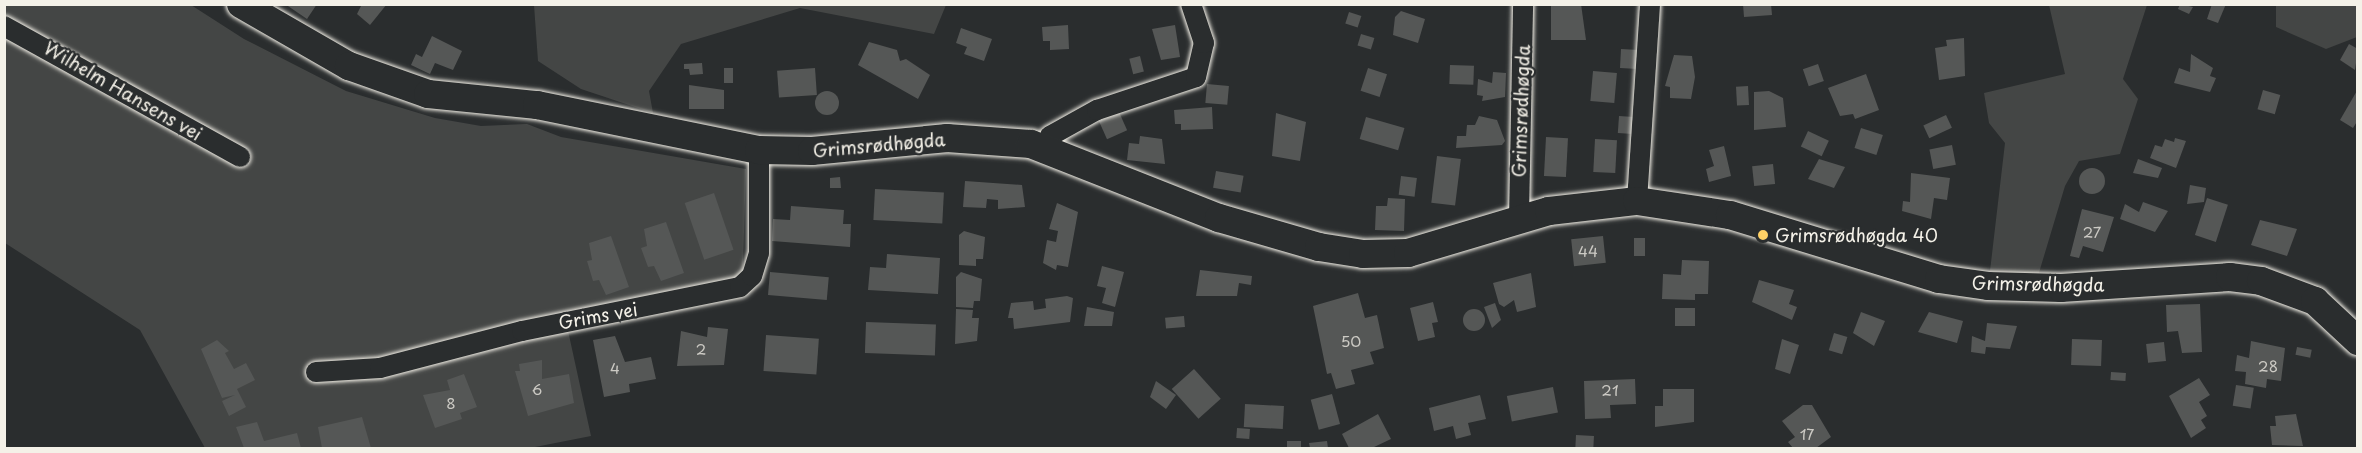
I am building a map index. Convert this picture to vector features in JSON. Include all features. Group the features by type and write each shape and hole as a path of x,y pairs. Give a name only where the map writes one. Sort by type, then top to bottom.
{"main road":[{"name":"Grimsrødhøgda","path":"241,4 349,66 410,89 537,105 759,150 812,151 947,138 1047,148 1230,222 1330,249 1408,253 1519,218 1637,201 1730,215 1939,279 1988,286 2071,288 2230,277 2261,281 2315,301 2358,341"}],"street":[{"path":"1047,148 1050,136 1097,110 1196,77 1204,43 1191,4"},
{"name":"Grimsrødhøgda","path":"1519,218 1523,4"},
{"path":"1637,201 1650,4"},
{"name":"Wilhelm Hansens vei","path":"4,26 240,158"},
{"name":"Grims vei","path":"316,372 380,368 522,331 740,287 752,276 759,253 759,150"}],"shaded area":[{"path":"534,4 946,5 934,34 800,8 681,44 649,91 653,113 581,89 538,61"},
{"path":"4,5 191,5 244,39 346,91 435,118 481,126 527,124 561,137 746,169 742,295 567,326 591,436 530,448 205,448 140,330 5,243"},
{"path":"2049,5 2147,5 2123,79 2138,99 2120,154 2079,161 2065,186 2038,276 1990,271 2005,143 1989,123 1984,93 2065,74"},
{"path":"2276,5 2357,5 2357,37 2326,49 2276,27"}],"building":[{"path":"285,4 317,4 307,19"},
{"path":"362,4 387,4 370,25 357,14"},
{"path":"1551,4 1581,4 1586,40 1551,40"},
{"path":"1743,4 1771,4 1772,15 1744,17"},
{"path":"2180,4 2193,7 2189,14 2178,9"},
{"path":"2212,4 2226,4 2218,23 2207,19"},
{"path":"1401,11 1425,19 1418,43 1393,35 1395,17"},
{"path":"1349,12 1361,16 1358,27 1345,23"},
{"path":"1068,25 1069,49 1050,50 1050,41 1043,41 1042,27"},
{"path":"1175,25 1180,57 1161,60 1152,29"},
{"path":"961,28 992,39 984,61 964,54 967,47 956,43"},
{"path":"1361,34 1374,38 1371,50 1357,45"},
{"path":"432,36 462,51 453,70 435,63 430,74 411,65 416,54 422,57"},
{"path":"1964,38 1965,76 1939,80 1935,48 1947,46 1946,40"},
{"path":"869,42 897,50 900,61 906,59 930,75 918,99 858,65"},
{"path":"2349,44 2358,49 2355,70 2340,60"},
{"path":"1621,49 1639,50 1638,69 1620,68"},
{"path":"2191,54 2213,68 2210,76 2216,78 2210,92 2174,83 2179,68 2190,72"},
{"path":"1674,55 1692,56 1695,77 1691,99 1670,98 1670,87 1665,86"},
{"path":"1140,56 1144,72 1133,74 1129,59"},
{"path":"702,63 703,74 690,75 689,69 684,69 684,64"},
{"path":"1818,64 1824,81 1809,86 1803,69"},
{"path":"1450,65 1474,66 1473,85 1449,84"},
{"path":"724,68 733,68 733,83 724,83"},
{"path":"815,68 817,95 779,98 777,71"},
{"path":"1368,68 1387,74 1380,97 1361,91"},
{"path":"1593,71 1617,73 1614,103 1590,101"},
{"path":"1493,72 1506,73 1505,97 1482,101 1483,96 1477,95 1478,79 1492,83"},
{"path":"1866,74 1879,110 1855,119 1853,114 1840,116 1828,88"},
{"path":"1207,84 1229,86 1227,105 1205,103"},
{"path":"689,85 724,90 724,109 689,109"},
{"path":"1748,86 1749,105 1737,106 1736,87"},
{"path":"2358,89 2358,120 2353,128 2340,120"},
{"path":"2263,90 2280,95 2275,114 2257,109"},
{"path":"827,91 835,95 839,103 835,111 827,115 819,111 815,103 819,95"},
{"path":"1769,91 1783,98 1786,127 1754,130 1754,92"},
{"path":"1212,107 1213,129 1181,130 1181,124 1175,124 1174,110"},
{"path":"1119,112 1127,130 1107,139 1099,121"},
{"path":"1276,113 1306,122 1300,161 1272,156"},
{"path":"1946,115 1952,128 1929,138 1923,126"},
{"path":"1479,116 1497,120 1505,141 1502,145 1456,148 1457,136 1466,136 1467,125 1475,125"},
{"path":"1619,116 1634,117 1633,134 1618,133"},
{"path":"1366,117 1404,128 1398,150 1360,139"},
{"path":"1861,128 1883,135 1876,155 1855,148"},
{"path":"1808,131 1829,141 1822,156 1801,146"},
{"path":"1140,136 1162,139 1165,164 1127,160 1129,143 1139,144"},
{"path":"1546,137 1568,138 1566,177 1544,176"},
{"path":"2175,138 2186,141 2176,168 2150,158 2155,145 2162,147 2165,139 2174,142"},
{"path":"1595,139 1617,140 1615,173 1593,172"},
{"path":"1952,145 1956,165 1933,169 1929,149"},
{"path":"1724,146 1731,176 1709,182 1706,169 1714,166 1709,150"},
{"path":"1437,156 1461,159 1455,206 1431,203"},
{"path":"1819,159 1845,167 1834,188 1808,179"},
{"path":"2138,159 2162,168 2158,178 2133,173"},
{"path":"1773,164 1775,184 1754,186 1752,166"},
{"path":"2092,168 2101,172 2105,181 2101,190 2092,194 2083,190 2079,181 2083,172"},
{"path":"1216,171 1244,176 1241,193 1213,188"},
{"path":"1911,173 1950,178 1947,200 1934,198 1931,219 1902,211 1903,201 1910,202"},
{"path":"1401,176 1417,178 1415,197 1399,195"},
{"path":"840,177 841,188 830,188 830,178"},
{"path":"965,181 1022,185 1025,207 998,209 998,200 987,199 986,208 963,207"},
{"path":"2190,185 2206,188 2204,202 2187,204"},
{"path":"875,189 944,193 942,224 873,220"},
{"path":"714,193 734,250 704,260 685,203"},
{"path":"1388,198 1405,199 1404,231 1375,230 1376,206 1387,206"},
{"path":"2207,198 2228,205 2216,242 2195,235"},
{"path":"2143,202 2168,211 2155,232 2120,219 2125,204 2139,212"},
{"path":"1057,203 1078,212 1068,267 1057,265 1056,270 1043,263 1047,240 1056,242 1058,231 1049,229"},
{"path":"791,206 844,210 843,224 851,224 850,247 772,241 773,219 790,220"},
{"path":"2082,209 2114,217 2103,252 2083,246 2079,258 2070,256"},
{"path":"2260,220 2297,229 2287,256 2251,245"},
{"path":"666,222 684,273 661,281 654,266 648,267 641,248 647,246 644,229"},
{"path":"964,231 985,237 983,259 976,259 976,266 959,265 959,235"},
{"path":"611,236 629,287 606,295 599,280 593,281 587,261 592,260 589,243"},
{"path":"1603,236 1606,263 1574,266 1571,239"},
{"path":"1634,238 1645,238 1645,256 1634,256"},
{"path":"887,254 940,258 938,294 868,290 870,267 886,268"},
{"path":"1682,260 1709,261 1708,294 1695,294 1695,300 1662,299 1663,274 1681,275"},
{"path":"1102,266 1124,272 1115,307 1102,303 1106,288 1097,286"},
{"path":"1200,270 1252,276 1251,285 1239,283 1237,296 1196,296"},
{"path":"770,272 829,277 827,300 768,295"},
{"path":"961,272 982,279 980,301 974,301 973,308 956,307 956,277"},
{"path":"1531,273 1536,307 1517,312 1514,300 1504,307 1499,304 1493,283"},
{"path":"1759,280 1794,290 1789,304 1797,307 1792,320 1752,302"},
{"path":"1358,293 1365,318 1377,315 1384,348 1370,352 1374,364 1351,370 1355,384 1336,389 1331,373 1327,374 1313,306"},
{"path":"1067,296 1073,298 1070,322 1014,329 1013,318 1008,318 1011,303 1033,301 1034,310 1046,308 1045,299"},
{"path":"1433,302 1438,322 1432,323 1435,337 1418,341 1410,308"},
{"path":"1495,303 1501,320 1492,328 1484,307"},
{"path":"2200,304 2202,352 2182,353 2178,331 2167,332 2166,305"},
{"path":"1087,307 1114,312 1112,326 1084,326"},
{"path":"1675,308 1695,308 1695,326 1675,326"},
{"path":"956,309 973,310 972,318 979,318 977,341 955,344"},
{"path":"1474,309 1484,316 1485,320 1478,330 1474,331 1464,324 1463,320 1470,310"},
{"path":"1861,312 1885,321 1874,346 1853,333"},
{"path":"1929,312 1963,321 1957,343 1918,332"},
{"path":"1184,316 1185,327 1166,329 1165,318"},
{"path":"866,322 936,324 935,355 865,353"},
{"path":"1987,323 2017,326 2010,349 1986,347 1985,354 1971,352 1972,336 1985,341"},
{"path":"708,327 728,329 724,365 677,366 681,331 707,337"},
{"path":"1834,333 1847,337 1842,354 1829,350"},
{"path":"766,335 819,339 816,375 763,371"},
{"path":"615,336 625,362 651,357 656,379 629,384 630,392 604,397 593,340"},
{"path":"1782,339 1799,345 1790,374 1775,369"},
{"path":"2072,339 2102,340 2101,366 2071,365"},
{"path":"217,340 229,351 225,353 234,369 246,363 255,380 237,389 246,407 229,416 222,401 235,395 222,398 201,349"},
{"path":"2251,341 2285,348 2281,381 2267,379 2266,388 2245,384 2246,372 2235,371 2237,355 2249,358"},
{"path":"2164,342 2166,361 2148,363 2146,344"},
{"path":"2297,347 2312,350 2310,358 2295,355"},
{"path":"542,360 542,379 569,374 574,403 528,416 515,371 520,371 519,364"},
{"path":"1194,369 1221,399 1198,419 1172,389"},
{"path":"2111,372 2126,373 2125,381 2110,380"},
{"path":"464,374 477,407 460,413 462,419 435,428 423,395 450,390 447,380"},
{"path":"2199,378 2210,395 2199,402 2207,416 2201,420 2206,428 2191,438 2169,396"},
{"path":"1635,379 1636,404 1610,405 1611,418 1585,419 1584,381"},
{"path":"1156,381 1176,395 1166,409 1150,397"},
{"path":"2236,385 2254,388 2250,409 2233,406"},
{"path":"1553,387 1558,413 1512,421 1507,396"},
{"path":"1663,389 1694,389 1694,422 1655,427 1655,406 1663,406"},
{"path":"1332,394 1340,424 1319,430 1311,400"},
{"path":"1480,395 1486,419 1468,423 1471,435 1456,439 1453,426 1434,431 1429,408"},
{"path":"1245,404 1284,406 1283,429 1244,427"},
{"path":"1803,405 1812,405 1831,437 1816,448 1793,448 1788,442 1795,437 1782,421"},
{"path":"1378,414 1391,439 1372,448 1349,448 1342,434"},
{"path":"2296,414 2303,446 2272,445 2270,426 2276,426 2275,416"},
{"path":"362,417 371,448 322,448 318,427"},
{"path":"257,422 264,441 297,433 301,448 244,448 236,427"},
{"path":"1237,428 1250,429 1249,439 1236,438"},
{"path":"1576,435 1594,436 1593,448 1575,448"},
{"path":"1287,441 1301,441 1301,448 1287,448"},
{"path":"1327,441 1328,448 1310,448 1309,443"}],"place":[{"name":"Grimsrødhøgda 40","path":"1763,235"}]}
